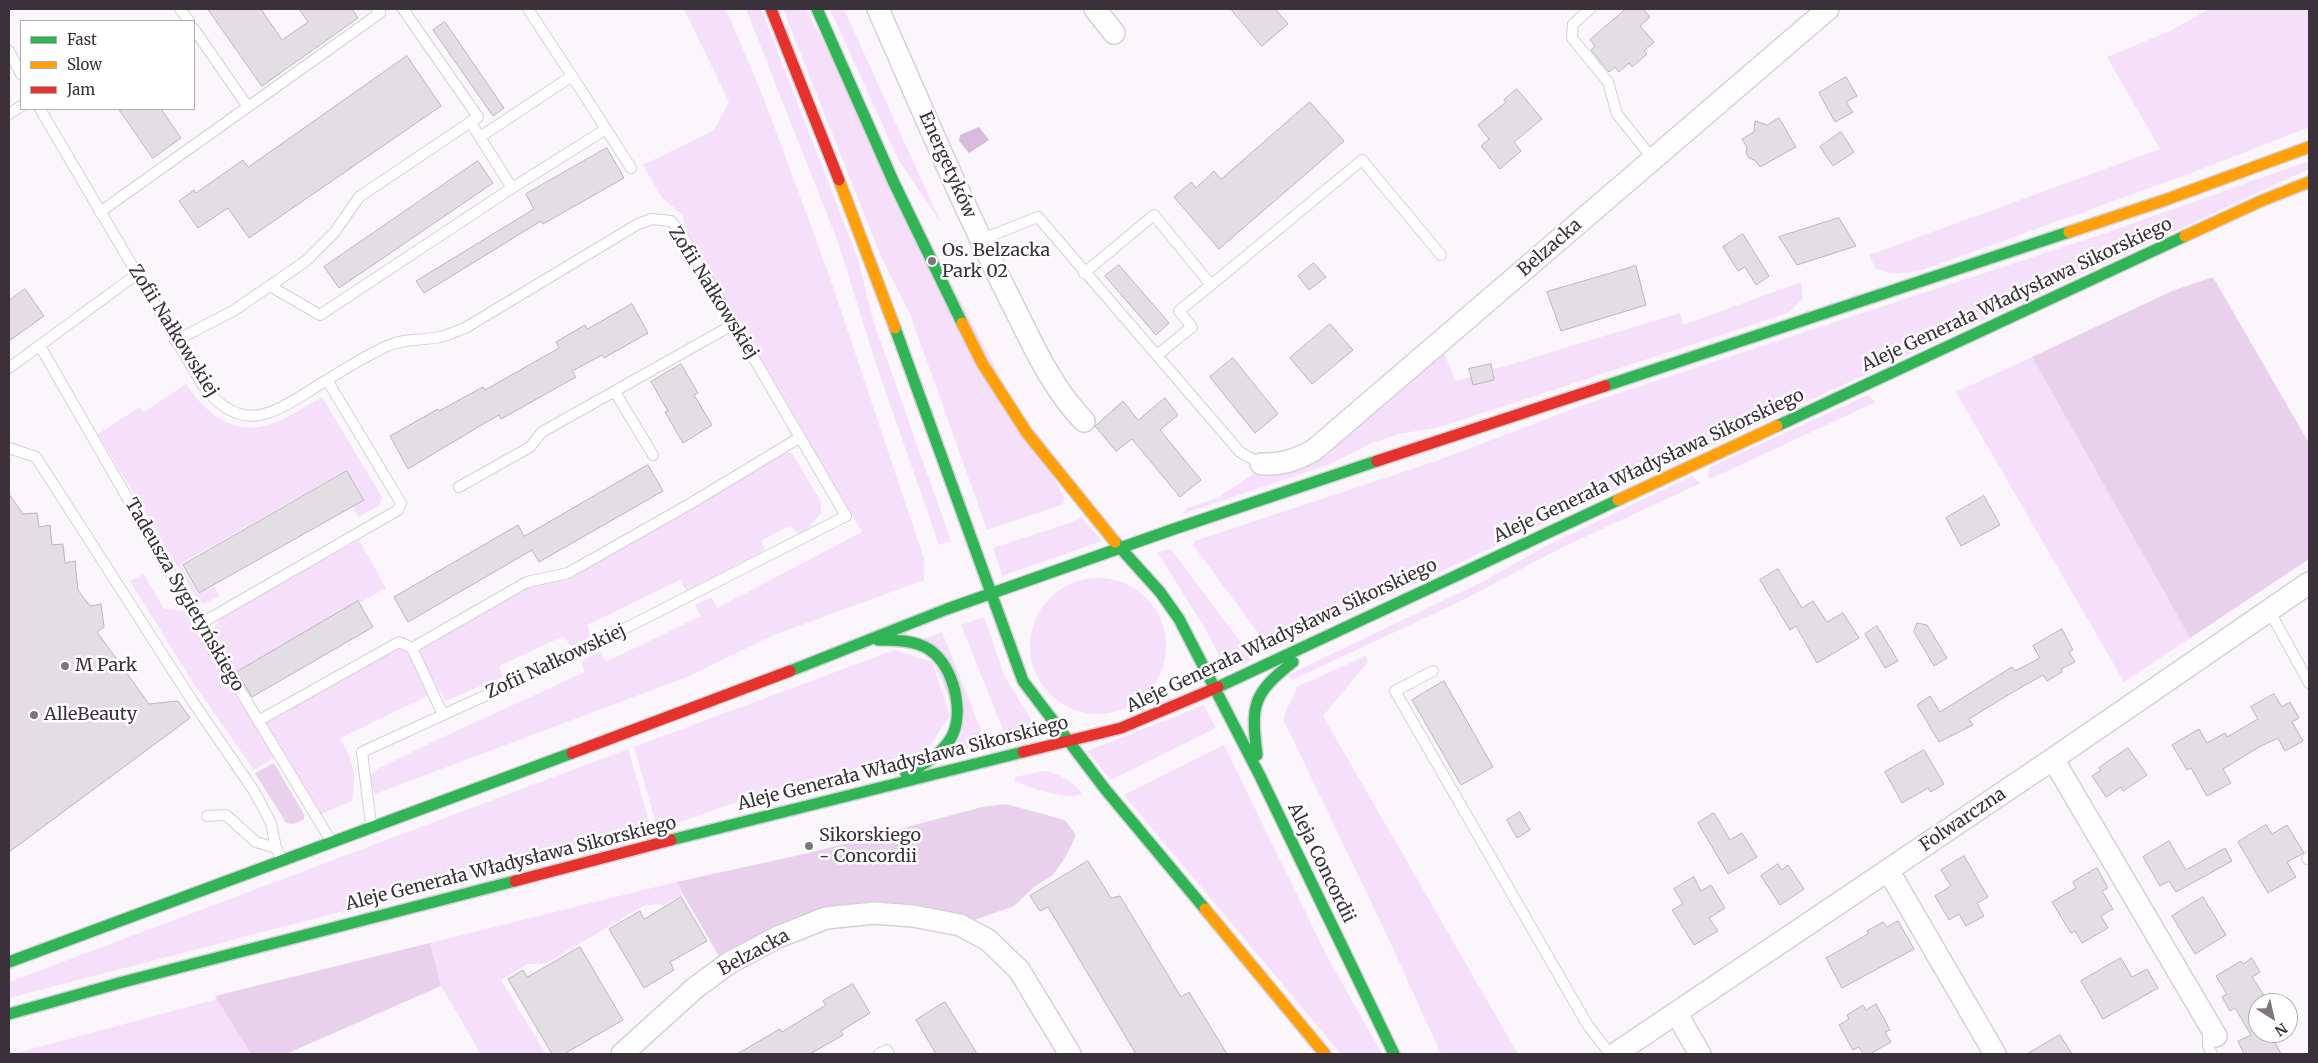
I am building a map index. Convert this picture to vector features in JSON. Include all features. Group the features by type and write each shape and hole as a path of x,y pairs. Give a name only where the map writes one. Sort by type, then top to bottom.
{"main road":[{"path":"771,9 869,255 1023,681 1105,789 1324,1054"},
{"name":"Aleja Concordii","path":"817,9 894,183 982,363 1027,433 1120,548 1172,607 1260,776 1394,1054"},
{"name":"Aleje Generała Władysława Sikorskiego","path":"9,962 872,640 947,609 1120,548 2166,200 2309,147"},
{"name":"Aleje Generała Władysława Sikorskiego","path":"9,1014 133,979 1067,740 1121,728 1215,688 1324,638 2040,303 2261,201 2309,182"},
{"path":"1260,776 1252,718 1257,698 1273,677 1324,638"},
{"path":"872,640 900,640 921,646 935,654 943,665 952,685 958,714 954,733 939,753 926,764 876,790"}],"street":[{"name":"Energetyków","path":"878,9 980,240 1032,342 1071,408 1084,421"},
{"path":"1095,9 1114,33"},
{"name":"Belzacka","path":"1261,464 1276,464 1297,460 1314,450 1828,9"},
{"name":"Folwarczna","path":"1615,1054 2053,759 2309,583"},
{"path":"2053,759 2212,1038"},
{"path":"1888,870 1995,1054"},
{"name":"Belzacka","path":"622,1054 695,988 729,963 778,937 826,918 874,913 913,916 960,926 988,940 1019,970 1070,1054"},
{"path":"1678,1012 1682,1023 1700,1054"}],"lane":[{"path":"180,9 188,20"},
{"path":"100,212 380,13 377,9"},
{"path":"175,341 233,311 306,261 334,233 359,197 478,117 403,9"},
{"path":"528,9 631,168"},
{"path":"1590,9 1573,24 1572,38 1608,82 1617,114 1653,159"},
{"path":"195,30 248,107"},
{"path":"9,51 20,72"},
{"path":"480,137 572,76"},
{"path":"9,114 20,107"},
{"name":"Zofii Nałkowskiej","path":"41,110 175,341 210,396 236,413 245,415 268,415 395,342 439,337 465,328 638,224 652,219 671,221 679,230 846,516 563,660 362,752 371,827"},
{"path":"471,123 512,188"},
{"path":"270,286 320,316 512,188 606,130"},
{"path":"1157,356 1192,327 1179,311 1362,160 1441,255"},
{"path":"1084,273 1154,216 1211,285"},
{"path":"980,240 1038,217 1084,273 1240,452 1261,464"},
{"path":"9,368 137,274"},
{"path":"459,487 530,447 542,432 734,324"},
{"name":"Tadeusza Sygietyńskiego","path":"40,346 200,624 332,843"},
{"path":"200,624 398,510 401,503 327,380"},
{"path":"615,392 653,455"},
{"path":"412,648 527,582 568,573 688,505 799,438"},
{"path":"9,448 36,457 193,702 254,792 271,824 276,848 282,861"},
{"path":"2269,610 2309,683"},
{"path":"258,721 392,645 403,642 412,648 443,714"},
{"path":"1433,671 1395,691 1587,1024 1610,1054"},
{"path":"208,816 226,816 256,842 276,848"},
{"path":"879,1054 887,1050 889,1054"}],"shaded area":[{"path":"684,9 726,9 764,99 828,272 924,559 924,580 774,635 687,677 375,794 371,783 371,774 379,768 585,672 581,661 600,652 606,662 701,616 695,605 711,597 717,608 862,532 685,229 683,215 662,198 643,165 714,130 729,102"},
{"path":"746,9 761,9 858,259 873,320 951,541 939,545 876,364 839,245"},
{"path":"783,9 806,9 1065,499 1062,505 987,530 910,314 880,254"},
{"path":"830,9 844,9 941,223 899,161"},
{"path":"2209,9 2309,9 2309,127 2194,172 1925,269 1900,274 1876,269 1869,255 2160,149 2107,57 2172,30"},
{"path":"979,127 989,140 969,153 959,141 960,135"},
{"path":"2309,161 2309,169 1271,650 1193,545 1195,541 1436,461 1586,404 2100,235"},
{"path":"2213,277 2309,443 2309,559 2190,638 2032,357 2172,291"},
{"path":"1801,282 1803,299 1788,313 1440,427 1399,434 1369,444 1333,463 1183,514 1187,508 1218,498 1253,474 1263,477 1286,473 1321,458 1444,353 1455,381 1471,377 1473,385 1494,380 1492,370 1680,313 1683,325"},
{"path":"2032,357 2190,638 2124,682 1956,392"},
{"path":"186,384 215,416 239,426 252,428 266,426 286,418 322,397 382,497 380,505 358,517 353,507 365,499 347,470 180,564 198,594 215,586 219,597 203,604 197,599 98,434 140,407 144,412"},
{"path":"1868,395 1876,402 1710,479 1708,475 1710,467"},
{"path":"787,452 792,453 821,502 821,513 805,532 798,534 791,525 761,541 765,550 686,591 680,580 587,625 592,636 571,647 564,636 499,666 503,677 445,701 421,656 420,650 422,647 532,583 566,580"},
{"path":"1692,476 1701,483 1557,550 1461,601 1292,680 1288,675 1484,581 1546,546"},
{"path":"1081,517 1102,541 1002,576 993,548 1072,522"},
{"path":"359,540 386,588 234,673 214,631 222,617"},
{"path":"1171,549 1253,659 1227,670 1203,625 1157,552"},
{"path":"144,574 164,609 187,611 274,758 254,770 194,684 130,581"},
{"path":"1098,578 1124,583 1146,598 1161,620 1166,646 1161,672 1146,694 1124,709 1098,714 1072,709 1050,694 1035,672 1030,646 1035,620 1050,598 1072,583"},
{"path":"984,617 1005,677 1038,731 1007,740 961,625"},
{"path":"942,632 987,745 948,754 963,732 924,639"},
{"path":"397,647 406,649 430,695 340,738 353,768 352,801 319,815 265,722"},
{"path":"894,650 932,662 950,716 927,750 759,794 658,830 634,747"},
{"path":"1366,656 1368,662 1323,716 1518,1054 1441,1054 1384,929 1284,721 1285,712 1294,696 1296,687"},
{"path":"1204,705 1216,728 1111,780 1087,751"},
{"path":"1224,745 1326,954 1382,1054 1341,1054 1124,795"},
{"path":"628,749 652,831 9,998 9,982"},
{"path":"274,763 304,814 304,819 294,824 286,823 255,773"},
{"path":"1043,771 1054,773 1064,778 1081,791 1081,794 1075,796 1058,795 1028,787 1015,781 1015,777"},
{"path":"1006,804 1065,820 1076,835 1066,856 1053,875 1034,887 1014,906 975,920 941,909 893,906 720,958 676,882 809,853 982,807"},
{"path":"676,882 682,895 663,905 643,906 545,964 527,964 501,980 546,1054 481,1054 441,986 430,943"},
{"path":"430,943 441,986 286,1054 251,1054 215,996"},
{"path":"217,999 251,1054 13,1054"}],"building":[{"path":"208,9 261,9 282,40 308,22 299,9 352,9 358,18 262,86"},
{"path":"1231,9 1275,9 1288,24 1262,46"},
{"path":"1626,9 1643,9 1650,17 1640,26 1654,42 1644,51 1647,54 1632,67 1629,63 1619,72 1615,67 1609,72 1591,50 1595,46 1590,40"},
{"path":"445,22 504,108 493,116 433,30"},
{"path":"407,56 441,106 249,238 228,208 198,228 179,201 194,190 196,193 243,160 248,167"},
{"path":"1846,77 1857,96 1846,102 1853,112 1835,122 1819,93"},
{"path":"1517,89 1542,119 1514,142 1521,151 1500,169 1481,146 1489,139 1478,125 1506,102 1504,100"},
{"path":"1310,102 1344,141 1219,249 1174,197 1191,182 1196,188 1214,171 1221,179"},
{"path":"120,110 162,110 181,138 153,158"},
{"path":"1779,118 1796,147 1760,167 1756,161 1749,158 1746,153 1747,147 1742,139 1754,132 1755,121 1767,125"},
{"path":"1841,132 1854,152 1833,166 1820,147"},
{"path":"607,148 624,178 543,224 541,221 424,293 416,281 534,209 526,194"},
{"path":"478,161 493,183 339,288 324,267"},
{"path":"1839,218 1856,246 1797,265 1779,237"},
{"path":"1743,234 1769,276 1756,285 1745,267 1738,271 1723,247"},
{"path":"1314,263 1326,277 1309,290 1298,276"},
{"path":"1119,265 1169,323 1156,335 1105,276"},
{"path":"1636,266 1646,305 1561,331 1547,292"},
{"path":"25,289 44,316 9,341 9,301"},
{"path":"632,304 648,333 604,358 602,355 572,371 576,377 501,419 499,415 408,469 390,436 438,409 439,411 483,387 485,390 559,348 556,342 585,325 587,329"},
{"path":"1330,324 1353,350 1312,384 1290,358"},
{"path":"1233,358 1278,414 1255,433 1210,377"},
{"path":"681,364 698,393 694,395 712,425 683,443 665,412 668,411 651,382"},
{"path":"1491,364 1494,380 1473,385 1469,369"},
{"path":"1165,398 1178,415 1160,430 1201,480 1180,497 1132,439 1116,451 1095,426 1123,401 1138,420"},
{"path":"648,465 663,491 539,562 532,550 408,622 394,597 518,525 524,536"},
{"path":"347,471 364,500 199,593 183,565"},
{"name":"M Park","path":"9,494 23,514 37,513 39,527 50,525 52,545 63,544 65,563 75,561 78,590 90,606 101,604 104,627 97,632 149,704 178,701 190,718 9,852"},
{"path":"1984,496 2000,525 1961,546 1946,518"},
{"path":"1778,569 1802,608 1813,601 1827,622 1843,613 1859,638 1817,663 1796,626 1790,630 1760,580"},
{"path":"358,601 373,627 252,697 237,672"},
{"path":"1917,623 1927,625 1947,658 1934,666 1914,632"},
{"path":"1877,626 1898,661 1885,668 1865,634"},
{"path":"2062,629 2073,650 2069,652 2075,662 2061,669 2062,672 2047,681 2043,675 2013,692 1969,719 1973,725 1939,742 1917,705 1930,696 1940,712 2012,667 2015,671 2040,658 2033,646"},
{"path":"1444,681 1493,767 1461,785 1412,700"},
{"path":"2274,694 2282,707 2290,702 2299,718 2292,722 2303,741 2285,751 2278,738 2261,746 2223,769 2231,783 2207,796 2191,768 2187,770 2172,745 2199,729 2207,743 2225,733 2227,737 2258,719 2251,707"},
{"path":"2128,748 2147,775 2123,791 2121,787 2106,797 2092,776 2101,770 2099,768"},
{"path":"1924,750 1944,784 1931,792 1928,788 1902,803 1885,772"},
{"path":"1520,812 1530,830 1517,838 1507,820"},
{"path":"1714,813 1730,840 1742,833 1757,857 1728,874 1698,823"},
{"path":"2266,825 2272,834 2287,825 2304,853 2287,862 2296,877 2268,893 2238,842"},
{"path":"2169,841 2186,870 2225,848 2232,861 2176,892 2169,881 2160,886 2143,857"},
{"path":"1964,856 1988,897 1977,903 1984,916 1966,926 1959,914 1949,920 1935,896 1951,886 1941,870"},
{"path":"1088,861 1111,898 1120,896 1181,997 1189,992 1227,1054 1136,1054 1048,907 1040,911 1030,896"},
{"path":"1778,864 1782,870 1788,865 1804,889 1780,905 1761,876"},
{"path":"2097,868 2108,888 2102,891 2113,909 2101,916 2108,928 2082,943 2075,931 2071,933 2052,902 2076,888 2073,882"},
{"path":"1694,877 1701,891 1711,885 1725,908 1709,918 1718,931 1694,945 1672,910 1683,904 1674,889"},
{"path":"681,897 707,941 670,962 674,970 644,988 609,929 640,911 644,919"},
{"path":"2203,897 2226,935 2195,954 2172,916"},
{"path":"1898,921 1914,949 1842,988 1826,958 1868,934 1867,931 1883,922 1887,927"},
{"path":"580,947 623,1020 564,1054 552,1054 508,979 523,970 527,977"},
{"path":"2121,958 2132,977 2147,969 2158,988 2103,1019 2081,981"},
{"path":"2252,958 2260,972 2252,977 2262,993 2248,993 2248,1030 2235,1008 2230,1011 2222,997 2227,994 2216,976 2241,961 2243,964"},
{"path":"853,984 870,1013 841,1031 843,1035 810,1054 737,1054 780,1029 782,1032 826,1005 823,1001"},
{"path":"945,1002 977,1054 936,1054 916,1020"},
{"path":"1876,1004 1890,1030 1885,1032 1891,1042 1870,1054 1863,1054 1859,1047 1853,1050 1839,1025 1849,1019 1847,1015 1863,1005 1866,1010"},
{"path":"2060,1035 2072,1054 2027,1054"},
{"path":"2248,1036 2248,1043 2275,1043 2281,1054 2244,1054 2238,1041"}],"traffic: fast":[{"path":"817,9 894,183 962,323"},
{"path":"1605,386 2069,232"},
{"path":"1777,426 2185,236"},
{"path":"895,328 1023,681 1105,789 1205,909"},
{"path":"790,671 947,609 1174,529 1377,461"},
{"path":"1218,687 1618,500"},
{"path":"1115,542 1160,592 1179,619 1260,776 1394,1054"},
{"path":"878,640 912,642 930,650 945,667 955,691 957,716 951,738 937,754 906,774"},
{"path":"1257,755 1254,724 1257,702 1269,683 1293,662"},
{"path":"671,840 1023,752"},
{"path":"9,962 572,753"},
{"path":"9,1014 123,982 515,881"}],"traffic: slow":[{"path":"2069,232 2165,200 2309,147"},
{"path":"839,180 895,328"},
{"path":"2185,236 2261,201 2309,182"},
{"path":"962,323 982,363 1027,433 1115,542"},
{"path":"1618,500 1777,426"},
{"path":"1205,909 1325,1054"}],"traffic: jam":[{"path":"771,9 839,180"},
{"path":"1377,461 1605,386"},
{"path":"572,753 790,671"},
{"path":"1023,752 1121,728 1218,687"},
{"path":"515,881 671,840"}],"place":[{"name":"Os. Belzacka Park 02","path":"932,261"},
{"name":"M Park","path":"65,666"},
{"name":"AlleBeauty","path":"34,715"},
{"name":"Sikorskiego - Concordii","path":"809,846"}]}
